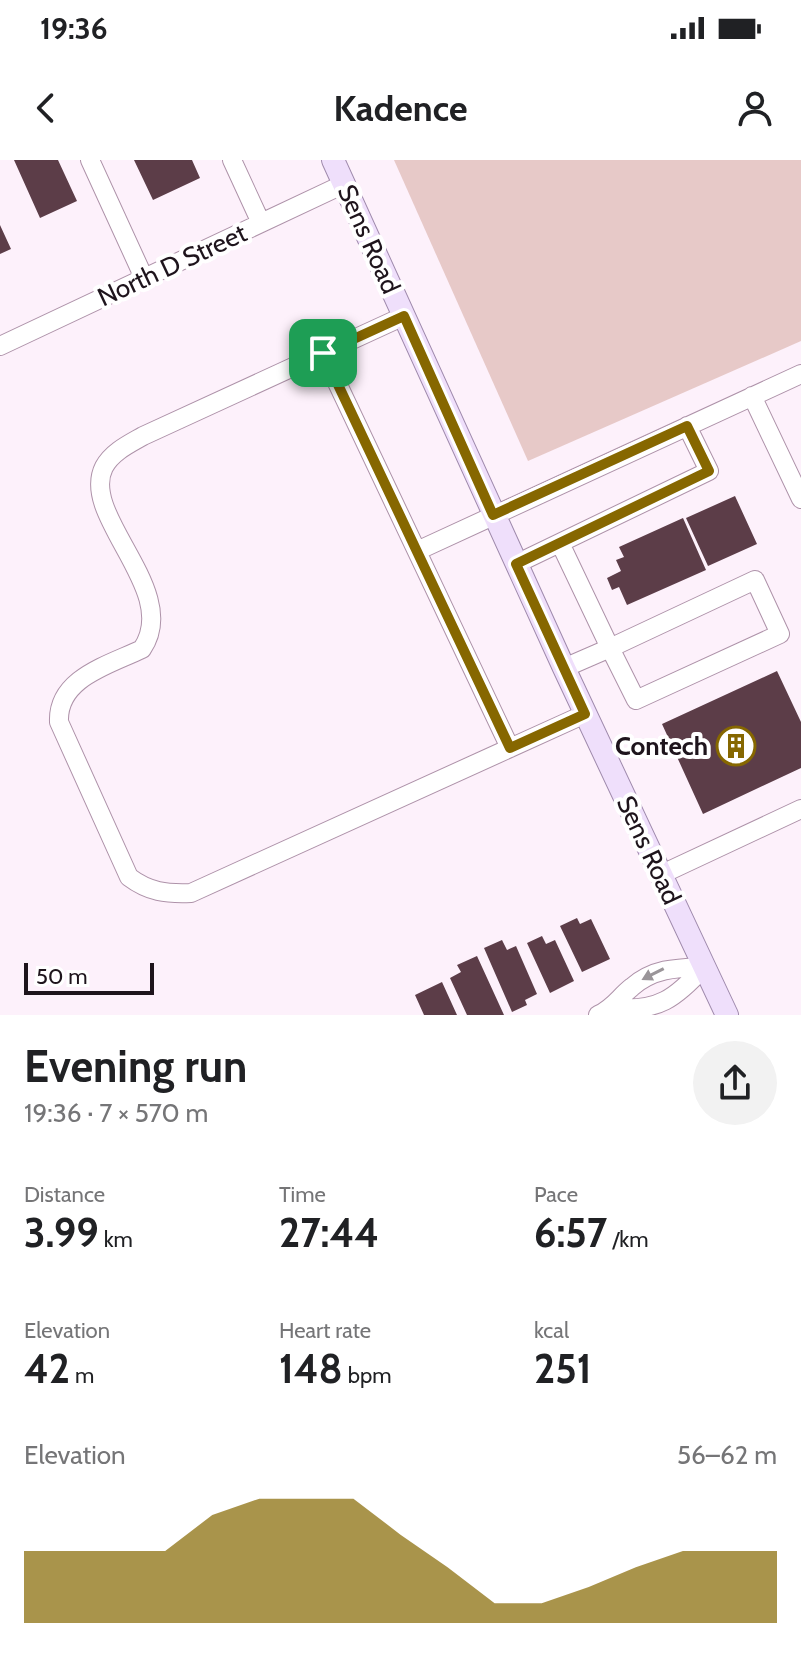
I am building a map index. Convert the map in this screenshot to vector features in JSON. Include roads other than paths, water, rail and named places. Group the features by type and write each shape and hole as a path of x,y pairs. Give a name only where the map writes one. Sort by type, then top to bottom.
{"main road":[{"name":"Sens Road","path":"333,160 493,515 727,1015"}],"street":[{"path":"90,160 144,278"},
{"path":"232,160 261,223"},
{"name":"North D Street","path":"0,346 344,184"},
{"path":"404,316 143,436 116,452 104,468 100,487 107,511 144,587 151,611 148,639 142,649 79,681 66,691 58,706 59,722 129,877 144,889 170,894 191,893 585,714"},
{"path":"323,353 510,748"},
{"path":"417,551 801,374"},
{"path":"752,396 801,499"},
{"path":"516,564 709,471 687,426"},
{"path":"560,543 610,648 636,700 780,634 755,580 610,648 564,668"},
{"path":"660,875 801,809"},
{"path":"606,1011 643,1008 679,996 704,967"},
{"path":"606,1011 633,986 666,968 704,967"}],"place":[{"name":"Contech","path":"736,746"}]}
